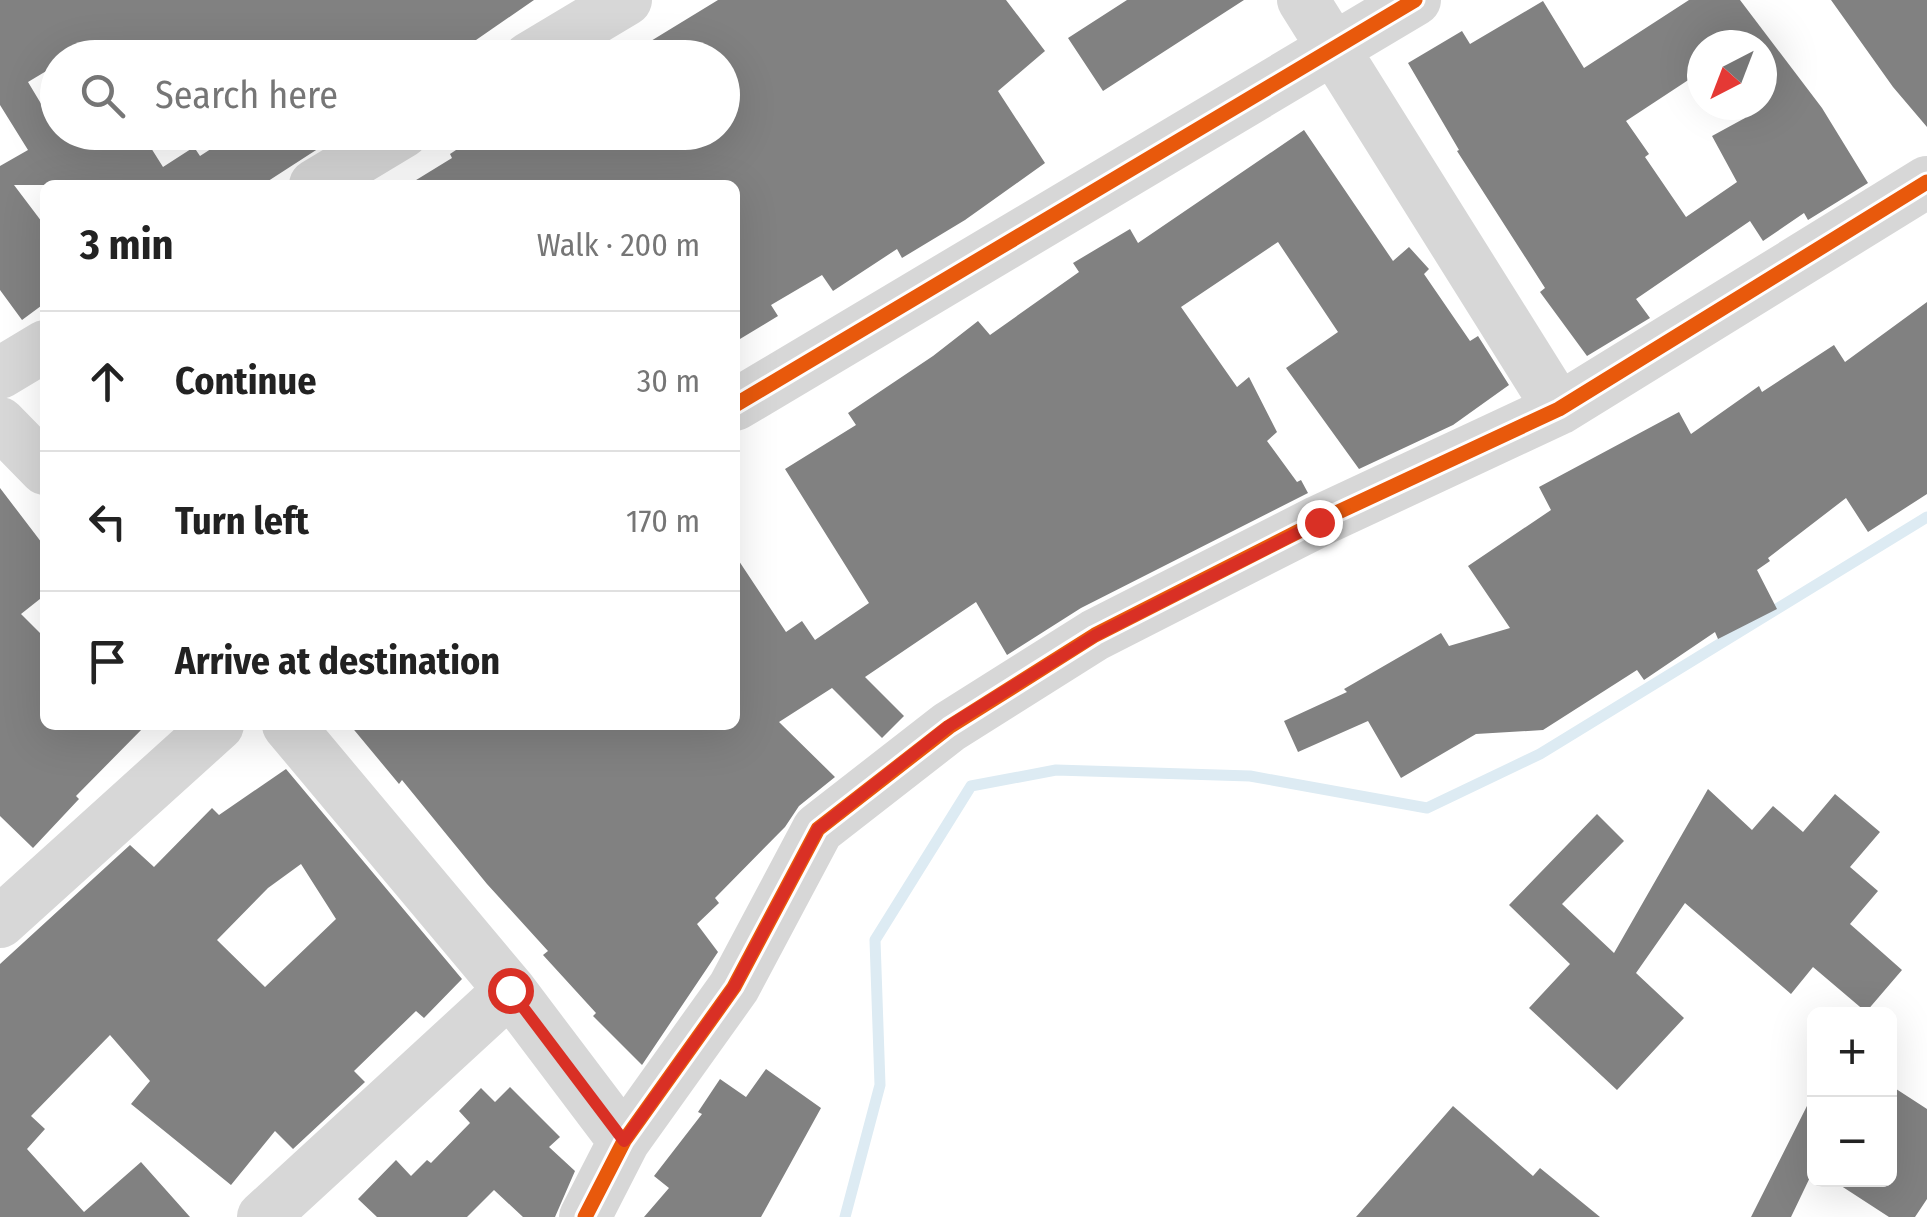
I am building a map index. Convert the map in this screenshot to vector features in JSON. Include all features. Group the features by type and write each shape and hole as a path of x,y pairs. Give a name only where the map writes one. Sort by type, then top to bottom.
{"street":[{"path":"559,40 626,0"},
{"path":"1304,0 1559,409"},
{"path":"740,402 1415,0"},
{"path":"323,180 373,150"},
{"path":"585,1217 624,1141 734,987 818,829 949,726 1096,635 1319,522 1559,409 1927,182"},
{"path":"0,372 40,349"},
{"path":"0,423 40,464"},
{"path":"0,922 212,730"},
{"path":"292,730 510,990 624,1141"},
{"path":"263,1217 510,990"}],"building":[{"path":"0,0 534,0 476,40 40,40 40,75 28,82 40,102 40,150 152,150 163,167 189,150 196,150 200,156 209,150 316,150 270,180 40,180 40,185 14,185 40,219 40,307 22,320 0,290 0,166 28,150 0,105"},
{"path":"718,0 1006,0 1045,51 998,91 1045,163 965,220 902,258 897,249 833,291 822,275 771,305 778,316 740,339 740,180 416,180 452,158 450,154 456,150 740,150 740,40 652,40"},
{"path":"1127,0 1244,0 1103,91 1068,38"},
{"path":"1689,0 1740,0 1763,30 1687,30 1687,81 1626,121 1686,217 1737,182 1712,136 1741,120 1777,120 1777,49 1822,108 1868,183 1808,220 1804,213 1763,241 1750,221 1636,299 1650,318 1587,356 1540,292 1545,288 1457,151 1408,63 1462,31 1470,44 1543,1 1584,68"},
{"path":"1831,0 1927,0 1927,127 1893,87"},
{"path":"1304,130 1393,261 1409,247 1429,269 1424,274 1470,341 1478,336 1509,385 1453,425 1359,469 1286,368 1338,332 1278,242 1181,307 1237,387 1249,377 1277,432 1267,441 1308,493 1081,608 1007,655 976,602 865,677 904,716 882,738 832,688 779,722 835,777 799,806 785,827 715,898 719,903 697,924 718,952 642,1065 593,1016 596,1013 543,955 548,951 402,780 399,784 354,730 740,730 740,563 786,632 802,621 815,640 869,603 785,469 856,425 848,413 978,321 990,335 1079,272 1073,263 1130,229 1138,243"},
{"path":"1927,302 1927,494 1868,532 1846,498 1757,570 1777,609 1718,639 1715,632 1644,680 1637,670 1543,730 1476,734 1401,778 1368,721 1298,752 1284,721 1347,692 1344,689 1441,633 1449,646 1510,628 1468,566 1551,510 1539,487 1679,412 1691,434 1759,386 1762,392 1834,345 1845,362"},
{"path":"0,488 40,540 40,599 21,614 40,633 40,730 141,730 76,796 79,799 33,848 0,816"},
{"path":"286,769 462,979 424,1018 416,1011 354,1071 365,1082 293,1149 275,1131 231,1185 131,1104 150,1081 110,1035 31,1116 45,1129 27,1149 84,1212 141,1162 190,1217 0,1217 0,964 130,845 154,867 212,808 219,815","holes":["301,864 336,919 265,987 217,940 268,888"]},
{"path":"1708,789 1752,830 1773,806 1803,832 1835,794 1880,832 1850,867 1878,891 1850,924 1902,970 1870,1007 1860,1007 1813,967 1791,994 1685,903 1636,973 1684,1018 1617,1090 1529,1008 1570,964 1509,905 1597,814 1624,841 1562,904 1614,953"},
{"path":"766,1069 821,1108 761,1217 644,1217 669,1188 654,1176 702,1114 698,1112 720,1079 746,1097"},
{"path":"510,1087 560,1137 549,1147 575,1171 555,1217 523,1217 494,1190 467,1217 377,1217 358,1199 396,1160 411,1176 427,1160 431,1163 470,1123 459,1111 481,1088 495,1102"},
{"path":"1897,1090 1927,1109 1927,1199 1915,1217 1889,1217 1843,1187 1897,1187"},
{"path":"1453,1106 1533,1176 1540,1168 1600,1217 1356,1217"},
{"path":"1807,1106 1807,1184 1791,1217 1751,1217"}],"waterway":[{"path":"845,1217 880,1085 875,940 971,786 1056,770 1250,776 1427,808 1540,754 1927,517"}],"cycle path":[{"path":"740,402 1415,0"},
{"path":"585,1217 624,1141 734,987 818,829 949,727 1095,635 1319,521 1559,409 1927,182"}],"route":[{"path":"510,990 624,1141 734,987 818,829 949,726 1096,635 1319,522"}]}
